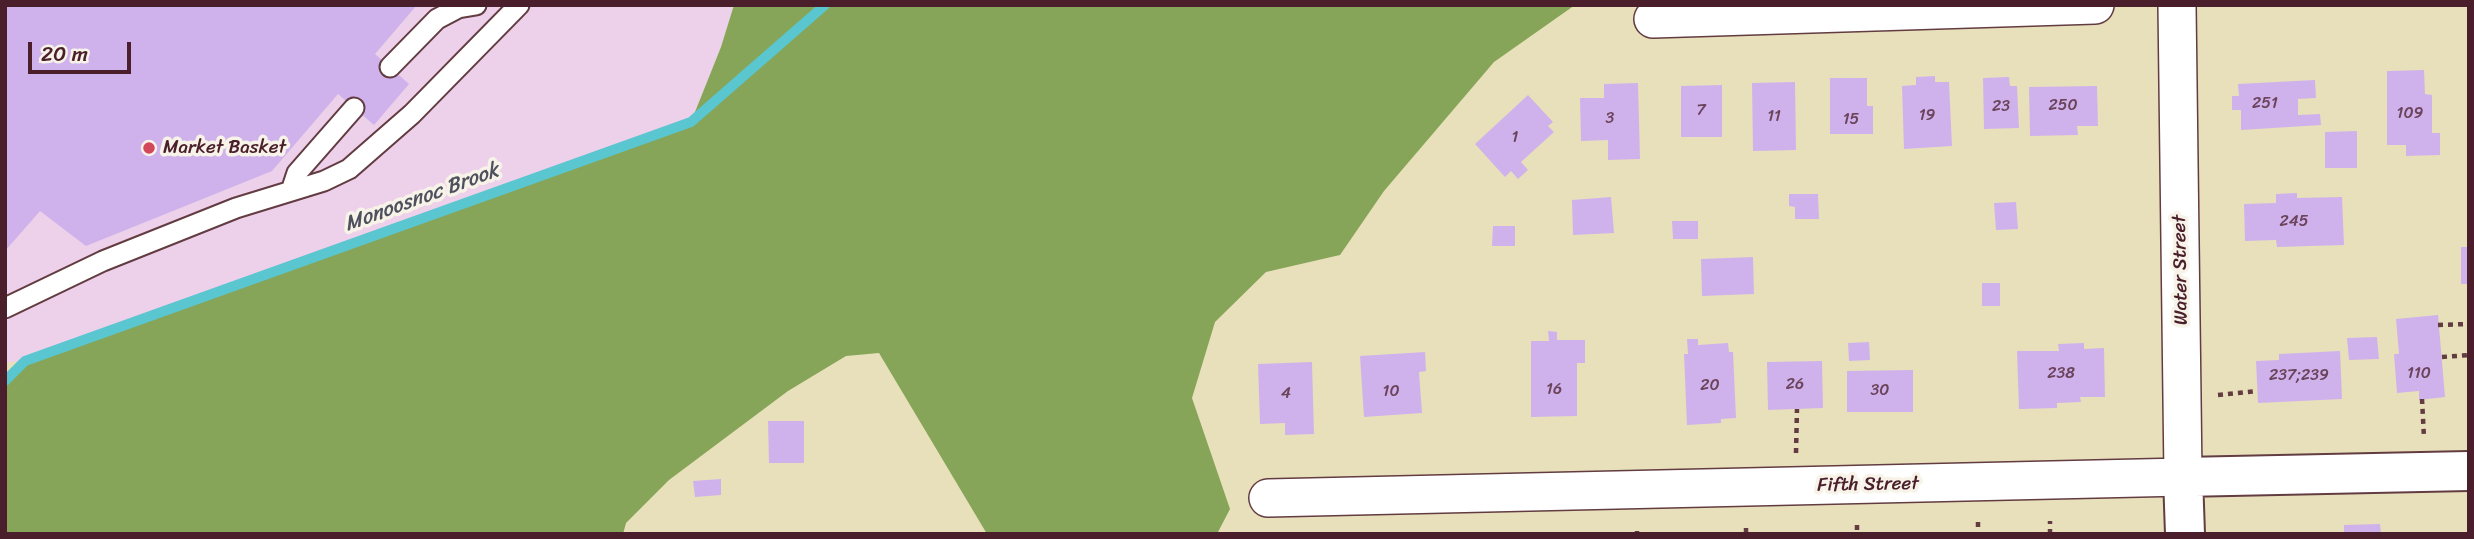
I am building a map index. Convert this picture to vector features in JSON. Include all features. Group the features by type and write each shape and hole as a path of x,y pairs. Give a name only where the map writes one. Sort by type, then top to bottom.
{"street":[{"path":"1653,19 2095,5"},
{"name":"Water Street","path":"2177,5 2185,534"},
{"name":"Fifth Street","path":"1268,498 2469,471"}],"lane":[{"path":"390,68 437,19 458,8 476,5"},
{"path":"5,308 103,261 236,208 324,181 358,161 412,114 519,5"},
{"path":"291,191 297,173 354,108"}],"path":[{"path":"2438,324 2469,324"},
{"path":"2442,357 2469,355"},
{"path":"2217,395 2257,390"},
{"path":"2422,399 2424,439"},
{"path":"1796,457 1797,409"},
{"path":"2050,521 2050,534"},
{"path":"1978,522 1978,534"},
{"path":"1857,525 1857,534"}],"shaded area":[{"path":"5,5 734,5 721,47 691,122 29,360 5,363"}],"green space":[{"path":"734,5 1575,5 1494,62 1384,191 1340,255 1266,272 1215,322 1192,398 1230,509 1217,534 987,534 879,353 846,356 788,391 669,480 626,523 623,534 5,534 5,381 25,361 691,122 721,47"}],"building":[{"name":"Market Basket","path":"5,5 417,5 375,54 409,84 374,125 338,94 272,171 86,246 40,211 5,251"},
{"path":"2424,70 2425,94 2432,95 2432,133 2440,133 2440,155 2406,156 2406,145 2387,145 2387,71"},
{"path":"1935,76 1935,82 1949,82 1952,146 1904,149 1902,86 1916,85 1916,77"},
{"path":"2009,77 2010,86 2017,86 2019,128 1984,129 1983,78"},
{"path":"1830,78 1867,78 1867,106 1873,106 1873,134 1830,134"},
{"path":"2315,80 2316,98 2298,99 2298,115 2320,114 2321,125 2241,130 2241,110 2232,110 2232,96 2239,96 2238,84"},
{"path":"1795,82 1796,150 1753,151 1752,83"},
{"path":"1638,83 1640,159 1608,160 1608,140 1581,141 1580,98 1604,98 1604,84"},
{"path":"1722,85 1722,137 1681,137 1681,86"},
{"path":"2097,86 2098,126 2077,126 2078,135 2030,136 2029,87"},
{"path":"1528,95 1553,122 1548,126 1554,132 1521,162 1528,170 1518,179 1511,171 1505,177 1475,144"},
{"path":"2357,131 2357,168 2325,168 2325,132"},
{"path":"2297,193 2297,198 2342,197 2344,245 2277,247 2276,240 2245,241 2244,204 2276,203 2276,194"},
{"path":"1789,194 1818,194 1819,219 1795,219 1795,207 1789,206"},
{"path":"1611,197 1614,233 1573,235 1572,200"},
{"path":"2016,202 2018,229 1996,230 1994,203"},
{"path":"1672,221 1698,221 1698,239 1673,239"},
{"path":"1493,226 1515,226 1515,246 1492,246"},
{"path":"2461,247 2469,247 2469,284 2461,284"},
{"path":"1753,257 1754,294 1702,296 1701,259"},
{"path":"1982,283 2000,283 2000,306 1982,306"},
{"path":"2438,315 2445,397 2419,400 2419,391 2397,393 2394,354 2399,354 2396,319"},
{"path":"1548,331 1557,332 1557,340 1585,340 1585,363 1577,363 1577,416 1531,417 1531,341 1549,341"},
{"path":"2377,337 2379,359 2349,360 2347,338"},
{"path":"1687,339 1698,339 1698,345 1728,343 1729,352 1733,352 1736,418 1721,419 1721,423 1687,425 1684,354 1688,354"},
{"path":"1869,342 1870,360 1849,361 1848,343"},
{"path":"2084,343 2084,349 2104,348 2105,397 2080,397 2081,402 2057,403 2057,408 2019,409 2017,351 2059,351 2058,344"},
{"path":"2340,351 2342,399 2258,403 2256,361 2279,360 2279,354"},
{"path":"1425,352 1426,371 1419,372 1422,413 1364,417 1360,356"},
{"path":"1822,361 1823,408 1768,410 1767,362"},
{"path":"1312,362 1314,434 1285,435 1285,423 1260,424 1258,364"},
{"path":"1913,370 1913,412 1847,412 1847,371"},
{"path":"768,421 804,421 804,463 769,463"},
{"path":"721,479 721,495 695,497 693,481"},
{"path":"2380,524 2381,534 2344,534 2344,525"}],"waterway":[{"name":"Monoosnoc Brook","path":"5,381 25,361 691,122 825,5"}],"place":[{"name":"Market Basket","path":"149,148"}]}
